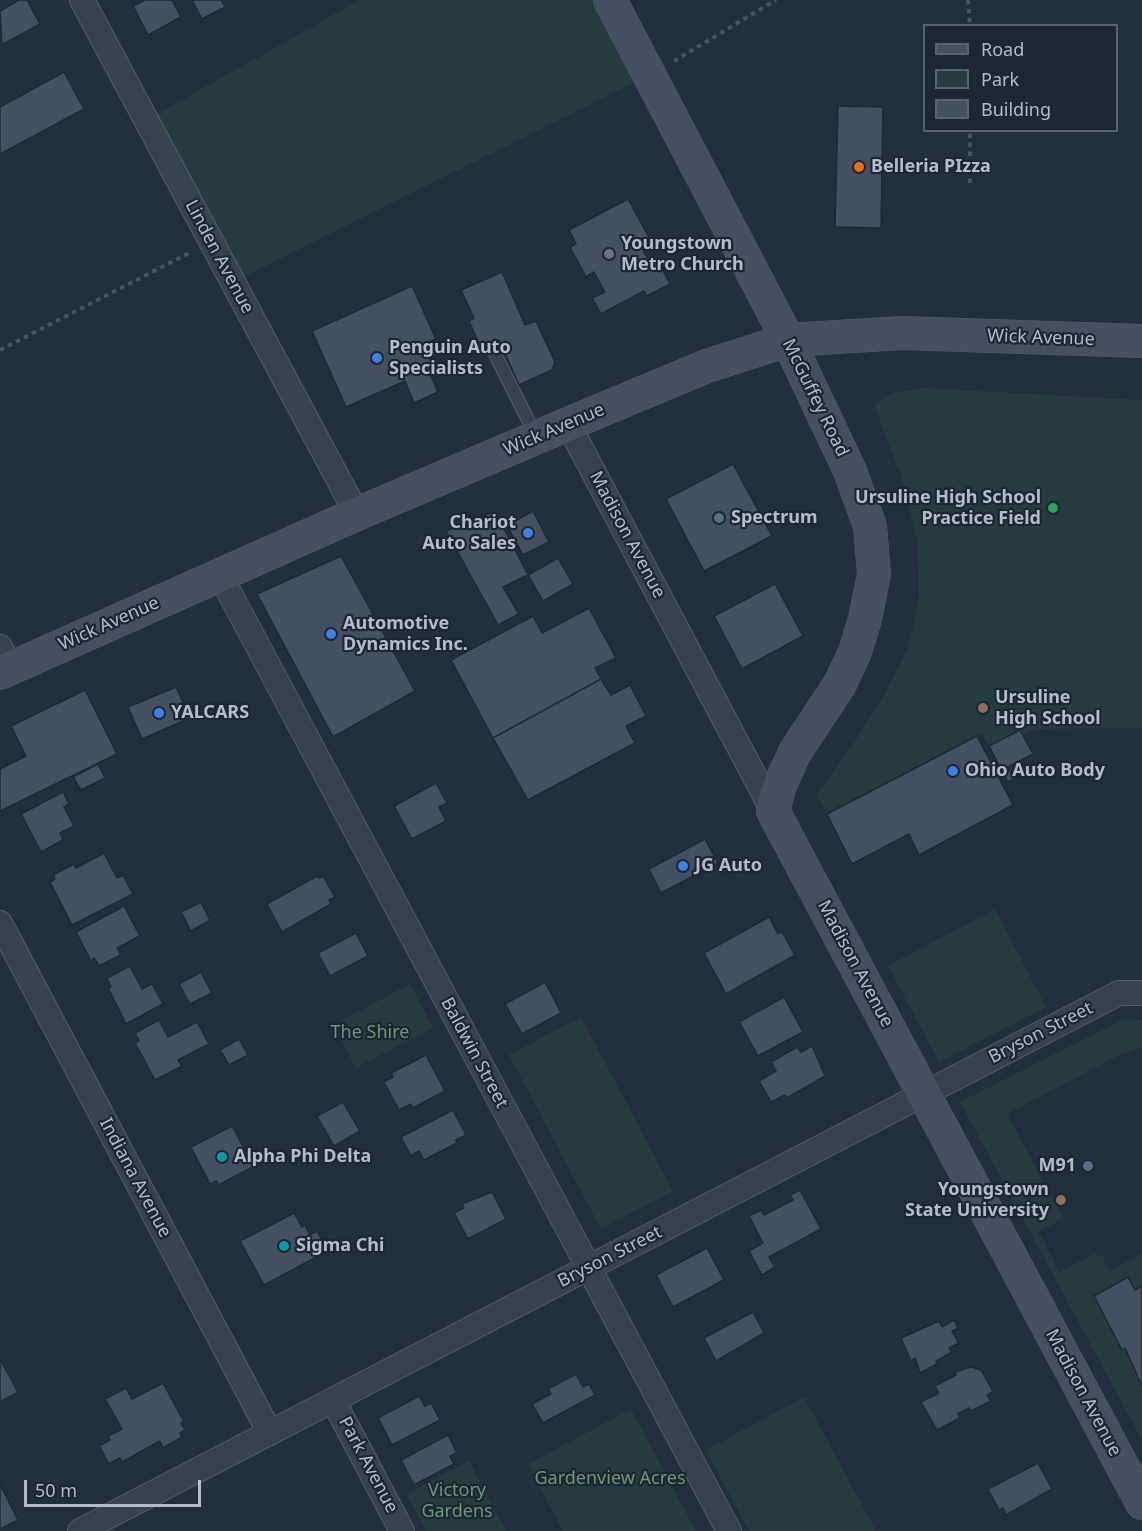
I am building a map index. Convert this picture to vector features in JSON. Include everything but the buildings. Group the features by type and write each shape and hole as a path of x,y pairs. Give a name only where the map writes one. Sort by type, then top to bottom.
{"street":[{"name":"Linden Avenue","path":"82,0 357,514"},
{"name":"McGuffey Road","path":"610,0 788,340 850,471 870,526 873,574 865,619 855,652 840,684 795,752 780,785 773,811"},
{"name":"Wick Avenue","path":"4,663 220,575 357,514 707,366 788,340 902,333 1142,341"},
{"name":"Madison Avenue","path":"568,424 1142,1503"},
{"name":"Baldwin Street","path":"220,575 729,1531"},
{"name":"Indiana Avenue","path":"0,924 270,1433"},
{"name":"Bryson Street","path":"80,1531 1119,993 1142,993"},
{"name":"Park Avenue","path":"333,1400 402,1531"}],"lane":[{"path":"493,350 537,437"}],"path":[{"path":"650,75 776,0"},
{"path":"968,0 970,24"},
{"path":"970,132 970,183"},
{"path":"0,350 211,242"}],"green space":[{"path":"360,0 610,0 649,75 233,282 146,120"},
{"path":"922,388 1142,400 1142,728 1037,729 1023,735 1020,730 989,746 982,733 827,814 816,795 854,743 886,691 906,652 914,625 919,597 918,544 902,479 874,405 893,393"},
{"path":"995,909 1046,1007 939,1062 888,966"},
{"name":"The Shire","path":"410,984 433,1028 356,1068 333,1025"},
{"path":"581,1017 673,1191 601,1229 509,1055"},
{"path":"1124,1019 1142,1020 1142,1047 1121,1054 1007,1114 1063,1218 1039,1232 1059,1272 1094,1254 1102,1256 1110,1271 1142,1253 1142,1286 1135,1290 1128,1278 1094,1296 1122,1349 1125,1348 1142,1386 1142,1440 960,1102"},
{"path":"804,1397 876,1531 749,1531 706,1450"},
{"name":"Gardenview Acres","path":"631,1409 696,1531 563,1531 528,1464"},
{"name":"Victory Gardens","path":"469,1461 506,1531 426,1531 406,1494"}],"place":[{"name":"Belleria PIzza","path":"859,167"},
{"name":"Youngstown Metro Church","path":"609,254"},
{"name":"Penguin Auto Specialists","path":"377,358"},
{"name":"Ursuline High School Practice Field","path":"1053,508"},
{"name":"Spectrum","path":"719,518"},
{"name":"Chariot Auto Sales","path":"528,533"},
{"name":"Automotive Dynamics Inc.","path":"331,634"},
{"name":"Ursuline High School","path":"983,708"},
{"name":"YALCARS","path":"159,713"},
{"name":"Ohio Auto Body","path":"953,771"},
{"name":"JG Auto","path":"683,866"},
{"name":"Alpha Phi Delta","path":"222,1157"},
{"name":"M91","path":"1088,1166"},
{"name":"Youngstown State University","path":"1061,1200"},
{"name":"Sigma Chi","path":"284,1246"}]}
